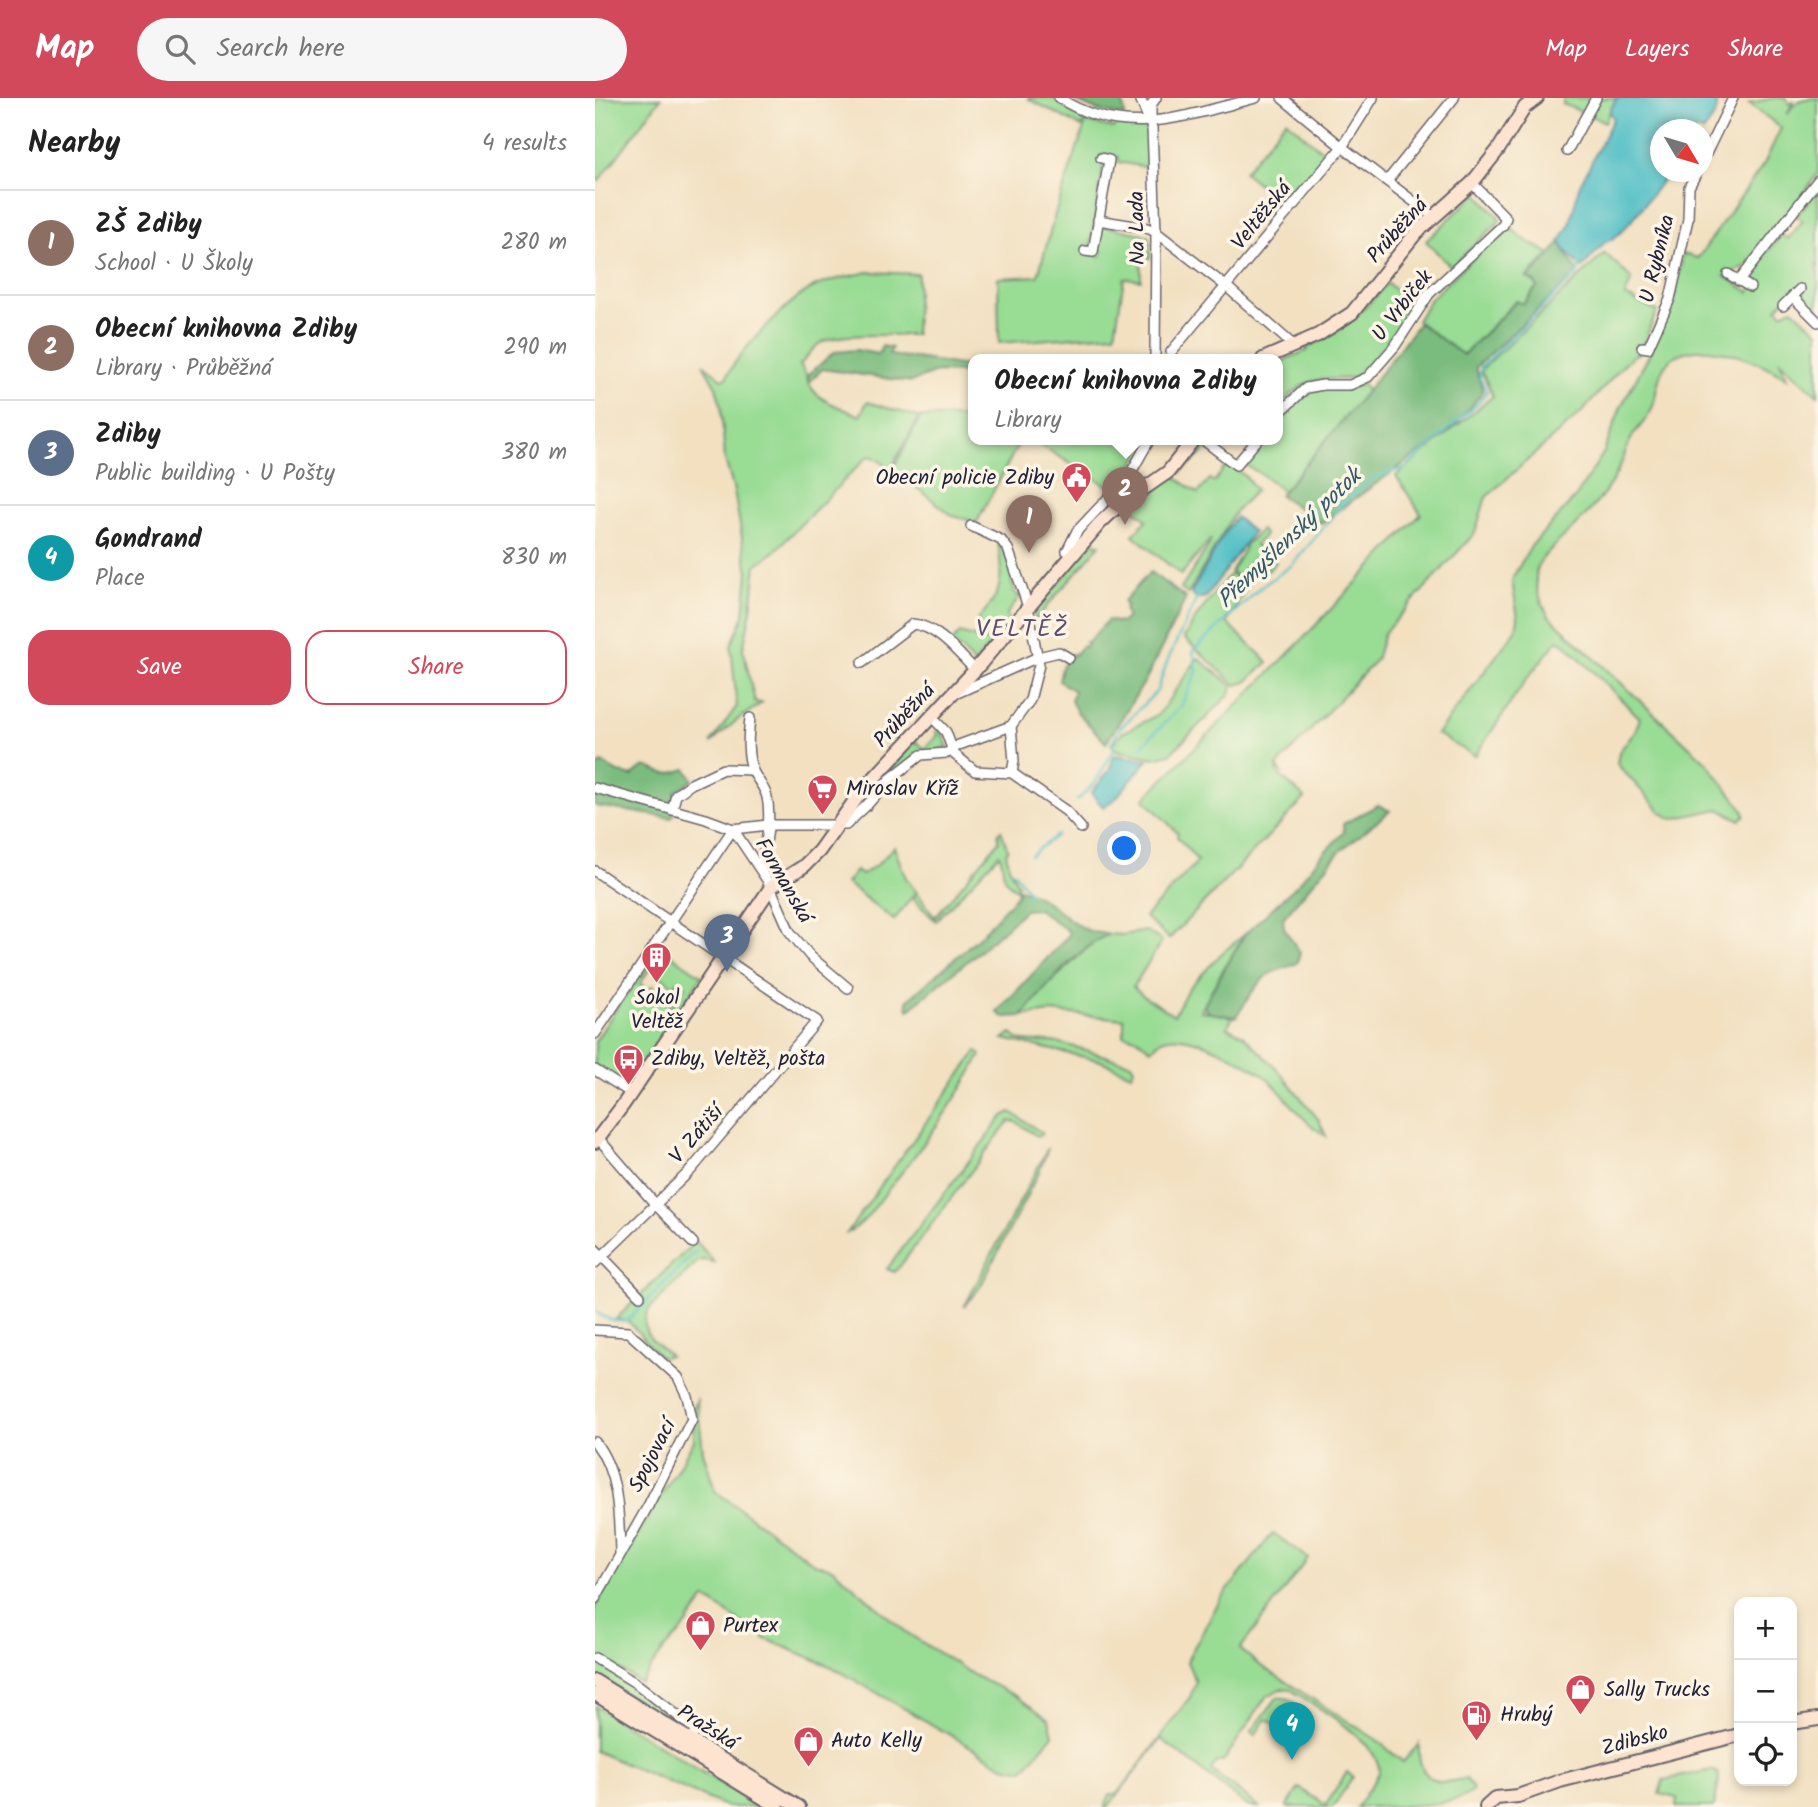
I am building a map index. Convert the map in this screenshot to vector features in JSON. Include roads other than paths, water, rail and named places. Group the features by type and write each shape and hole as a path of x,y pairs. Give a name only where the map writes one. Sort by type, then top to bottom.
{"street":[{"path":"1059,98 1096,116 1139,123 1256,98"},
{"name":"Na Lada","path":"1140,98 1151,122 1156,232 1155,354"},
{"path":"1151,122 1151,105 1156,98"},
{"path":"1282,98 1434,217"},
{"name":"Veltěžská","path":"1171,352 1342,147 1373,98"},
{"path":"1387,181 1454,98"},
{"name":"Průběžná","path":"1274,354 1330,329 1352,313 1416,233 1472,183 1525,107 1536,98"},
{"path":"1567,151 1595,98"},
{"path":"1713,139 1733,98"},
{"path":"1092,252 1109,159 1101,158"},
{"path":"1739,281 1818,180"},
{"name":"U Rybníka","path":"1642,347 1648,348 1670,299 1688,219 1689,187 1692,182"},
{"name":"U Vrbiček","path":"1283,409 1306,388 1350,385 1368,377 1395,346 1429,294 1503,225 1506,218 1472,183"},
{"path":"1098,220 1156,232 1227,286 1293,345"},
{"path":"1728,274 1750,287"},
{"path":"1783,306 1800,289"},
{"path":"1793,297 1818,322"},
{"path":"1072,555 1067,551 1077,531 1129,475 1146,445"},
{"name":"Průběžná","path":"597,1140 771,887 804,866 819,852 861,792 975,670 1072,555 1116,508 1168,472 1189,445"},
{"path":"1210,445 1237,465 1253,445"},
{"path":"595,1034 733,829 768,825 846,825 890,779 921,755 947,753 953,748 1011,726 1030,701 1039,665 1028,607 1008,549 998,537 971,526"},
{"path":"863,663 913,624 924,625 975,670"},
{"path":"953,693 957,695 1038,657 1059,652 1069,658"},
{"path":"931,716 946,732 960,760 975,771 1012,773 1066,811 1081,828"},
{"path":"750,718 748,744 752,770 767,793 768,825 761,869"},
{"path":"1011,726 1014,761 1012,773"},
{"path":"672,810 676,795 691,784 723,769 752,770"},
{"name":"Formanská","path":"595,788 733,829 771,887 790,932 810,956 848,988"},
{"path":"595,872 724,957"},
{"name":"V Zátiší","path":"597,1256 656,1205 691,1170 817,1021 724,957"},
{"path":"595,1070 631,1093"},
{"path":"597,1140 693,1243"},
{"path":"597,1256 640,1296"},
{"name":"Spojovací","path":"595,1330 628,1332 678,1377 687,1395 692,1419 595,1599"},
{"path":"595,1442 603,1453 615,1486 620,1555"},
{"path":"595,1658 637,1684 696,1730 688,1745"},
{"name":"Pražská","path":"595,1681 778,1807"},
{"name":"Pražská","path":"595,1695 799,1807"},
{"path":"1797,1722 1818,1719"},
{"name":"Zdibsko","path":"1485,1806 1496,1798 1511,1803 1518,1796 1542,1787 1734,1736"},
{"name":"Zdibsko","path":"1521,1807 1542,1787"}],"water":[{"path":"1617,98 1717,100 1713,119 1650,119 1650,182 1661,182 1620,233 1605,242 1582,268 1560,241 1570,224 1579,187 1613,119 1610,111"},
{"path":"1236,517 1253,532 1206,597 1196,599 1191,593"},
{"path":"1114,755 1148,760 1116,798 1103,807 1091,793 1109,771"}],"waterway":[{"name":"Přemyšlenský potok","path":"1142,746 1181,706 1197,672 1193,651 1261,587 1292,565 1346,501 1375,477 1405,468 1478,403 1487,392 1480,378 1481,367 1578,273 1580,263"},
{"path":"1303,513 1343,502"},
{"name":"Přemyšlenský potok","path":"1077,800 1103,770 1114,748 1111,744 1120,728 1157,691 1167,662 1197,598"},
{"name":"Přemyšlenský potok","path":"1031,855 1057,835"},
{"name":"Přemyšlenský potok","path":"1013,871 1030,893 1028,895"},
{"name":"Přemyšlenský potok","path":"595,1311 610,1319 627,1321 696,1251"}],"place":[{"name":"Obecní policie Zdiby","path":"1077,505"},
{"name":"Obecní knihovna Zdiby","path":"1125,525"},
{"name":"ZŠ Zdiby","path":"1029,553"},
{"name":"Miroslav Kříž","path":"823,816"},
{"name":"Zdiby","path":"727,972"},
{"name":"Sokol Veltěž","path":"657,985"},
{"name":"Zdiby, Veltěž, pošta","path":"628,1086"},
{"name":"Purtex","path":"700,1653"},
{"name":"Sally Trucks","path":"1581,1717"},
{"name":"Hrubý","path":"1477,1742"},
{"name":"Gondrand","path":"1292,1760"},
{"name":"Auto Kelly","path":"808,1768"}],"district":[{"name":"VELTĚŽ","path":"1023,629"}]}
